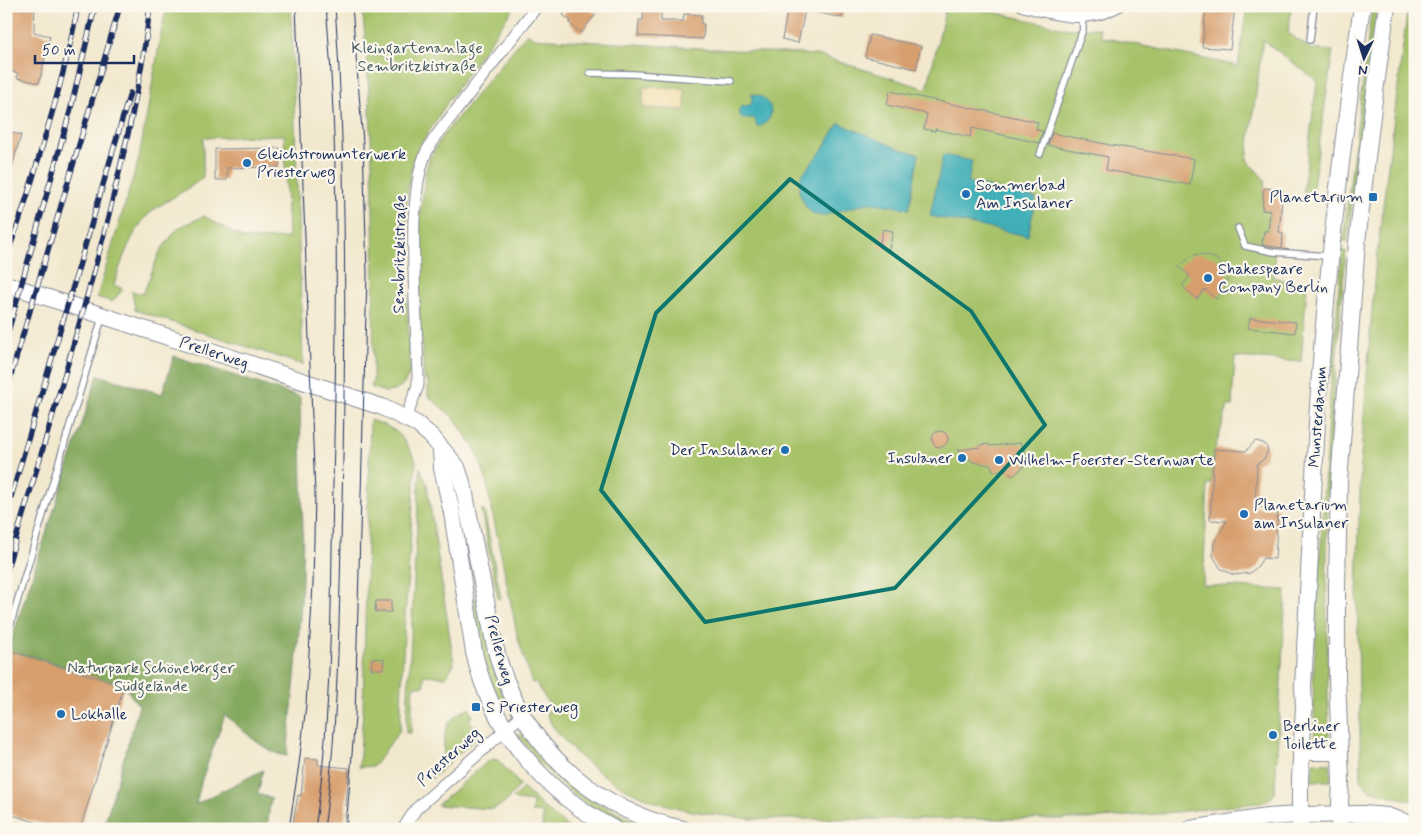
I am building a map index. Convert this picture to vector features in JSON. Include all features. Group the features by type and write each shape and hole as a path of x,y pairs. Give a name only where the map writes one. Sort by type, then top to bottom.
{"main road":[{"name":"Munsterdamm","path":"1300,822 1304,707 1302,686 1321,366 1331,256 1362,6"},
{"name":"Munsterdamm","path":"1340,821 1337,587 1339,482 1357,242 1387,6"},
{"name":"Prellerweg","path":"6,284 382,407 424,429 458,467 498,658 505,679 522,715 533,732 556,760 598,794 642,817 683,829"},
{"name":"Prellerweg","path":"441,448 442,468 449,492 476,660 490,700 506,730 525,757 554,788 581,810 614,829"},
{"path":"1301,752 1339,752"},
{"path":"1190,829 1267,817 1300,822 1340,821 1387,816 1415,825"}],"street":[{"name":"Sembritzkistraße","path":"406,418 418,385 414,295 414,230 416,193 425,155 437,135 536,6"},
{"path":"1023,6 1082,18 1096,16 1118,6"},
{"name":"Priesterweg","path":"403,829 416,809 522,715"}],"lane":[{"path":"1310,40 1314,6"},
{"path":"1040,154 1080,37 1083,26 1082,18"},
{"path":"590,73 731,81"},
{"path":"1238,228 1245,246 1274,252 1331,256"},
{"path":"6,631 11,622 103,316"}],"highlighted area":[{"path":"790,179 971,311 1045,425 895,588 705,622 601,490 656,313"}],"green space":[{"path":"168,6 291,6 303,365 135,310 132,291 143,294 160,251 178,228 204,216 244,239 288,238 284,135 203,138 203,177 148,215 131,239 117,276 114,285 123,289 112,302 97,297 139,158 163,23"},
{"name":"Kleingartenanlage Sembritzkistraße","path":"362,6 515,6 450,98 417,151 411,170 407,196 406,275 409,375 404,384 395,391 385,392 371,387 373,380 374,286 373,193 369,99"},
{"name":"Insulaner","path":"946,6 966,6 1069,29 1099,28 1101,37 1238,66 1247,6 1292,6 1288,33 1311,49 1333,51 1312,193 1303,191 1317,81 1263,40 1247,160 1265,180 1262,210 1270,211 1268,231 1264,231 1262,248 1275,249 1273,277 1307,286 1301,362 1235,357 1232,406 1228,406 1214,452 1212,484 1208,484 1203,585 1286,590 1275,790 1273,796 1265,802 1158,814 1087,819 754,819 704,813 646,798 619,785 594,769 572,749 553,727 546,712 552,709 535,682 532,683 518,639 485,475 475,449 454,418 428,396 428,380 424,379 419,304 419,222 426,170 430,157 444,134 527,33 534,38 817,55 927,89"},
{"path":"1372,6 1377,6 1347,241 1343,241"},
{"path":"1408,6 1415,6 1415,802 1369,790 1361,782 1357,593 1361,455 1375,270"},
{"path":"1342,251 1346,251 1334,388 1327,537 1329,739 1315,740 1313,684 1328,418"},
{"name":"Naturpark Schöneberger Südgelände","path":"174,356 300,397 303,514 302,584 298,649 287,756 278,754 254,740 225,715 202,779 196,804 263,770 258,794 271,798 267,829 103,829 139,706 124,686 8,650 98,375 162,394"},
{"path":"370,420 399,434 416,461 404,632 400,730 374,766 359,767 363,712"},
{"path":"420,467 427,484 454,664 446,677 424,675 424,686 413,686 411,733 406,733"},
{"path":"481,510 484,510 501,598 498,599"},
{"path":"478,599 496,677 505,700 500,704 487,673 482,653 473,600"},
{"path":"469,708 473,716 469,718 473,726 477,725 478,727 476,738 431,779 432,766 443,766 444,739 448,725 459,713"},
{"path":"517,734 526,735 553,767 582,792 615,812 653,829 633,829 605,816 574,795 538,762"},
{"path":"494,759 499,761 520,785 505,803 493,809 437,805 488,761"},
{"path":"1313,762 1330,763 1331,781 1312,781"},
{"path":"523,788 570,829 542,829 543,813 532,812 533,802 513,798"}],"sand":[{"path":"643,87 685,89 685,110 643,108"}],"water":[{"path":"752,94 765,99 771,109 768,120 757,127 755,119 744,119 739,115 741,107 750,105 752,102"},
{"path":"839,123 897,148 919,154 909,209 867,203 822,216 813,214 806,207 799,192 801,176 823,149"},
{"path":"943,155 972,161 968,183 1036,198 1028,236 930,216"}],"building":[{"path":"11,6 35,6 34,32 50,36 39,83 17,78 18,73 6,70 6,34 9,35"},
{"path":"570,6 586,6 596,14 581,33 563,15"},
{"path":"811,6 845,6 842,18 810,11"},
{"path":"1206,6 1235,6 1230,49 1202,47"},
{"path":"788,8 805,11 798,43 782,39"},
{"path":"643,11 661,12 661,21 683,21 684,14 702,15 701,24 704,24 703,39 638,36 639,20 643,20"},
{"path":"870,35 921,46 916,69 865,57"},
{"path":"890,91 1038,122 1036,130 1043,131 1039,143 972,128 970,137 935,129 935,131 924,129 927,114 887,105"},
{"path":"6,131 21,135 9,178 6,177"},
{"path":"1052,133 1194,159 1190,185 1106,170 1108,157 1048,145"},
{"name":"Gleichstromunterwerk Priesterweg","path":"280,148 279,167 227,168 227,180 215,180 215,149"},
{"path":"1264,188 1283,190 1279,232 1283,233 1282,248 1262,245 1264,231 1268,231 1270,211 1262,210"},
{"path":"883,229 893,231 889,249 879,247"},
{"name":"Shakespeare Company Berlin","path":"1201,254 1215,258 1225,268 1227,280 1225,287 1216,299 1205,289 1197,299 1182,286 1190,276 1179,267 1192,255"},
{"path":"1250,318 1296,322 1295,333 1248,328"},
{"path":"937,431 943,431 948,436 946,445 937,447 932,442 932,436"},
{"name":"Planetarium am Insulaner","path":"1257,441 1265,444 1268,450 1265,458 1257,464 1255,507 1278,508 1275,559 1263,558 1250,573 1234,575 1221,569 1213,556 1214,543 1227,521 1210,520 1214,449 1246,451"},
{"name":"Wilhelm-Foerster-Sternwarte","path":"1021,443 1029,462 1013,476 1003,469 994,472 991,465 973,462 958,450 989,444 990,446"},
{"path":"376,601 391,601 391,612 375,612"},
{"name":"Lokhalle","path":"8,650 124,686 80,829 58,829 6,813 6,658"},
{"path":"372,658 384,659 383,669 371,669"},
{"path":"305,758 318,759 318,765 349,768 344,829 292,829 298,795 301,796"}],"tram line":[{"path":"289,829 306,705 313,584 315,494 296,6"},
{"path":"315,829 325,743 330,656 336,363 334,125 326,6"},
{"path":"324,829 333,748 338,666 344,379 344,192 335,6"},
{"path":"346,829 355,717 367,274 363,143 352,6"}],"railway":[{"path":"6,256 26,202 52,112 78,6"},
{"path":"6,339 71,108 95,6"},
{"path":"6,392 120,6"},
{"path":"6,572 70,356 106,226 126,144 147,34 150,6"},
{"path":"6,514 130,93"}],"place":[{"name":"Gleichstromunterwerk Priesterweg","path":"247,163"},
{"name":"Sommerbad Am Insulaner","path":"966,194"},
{"name":"Planetarium","path":"1373,197"},
{"name":"Shakespeare Company Berlin","path":"1208,278"},
{"name":"Der Insulaner","path":"785,450"},
{"name":"Insulaner","path":"962,458"},
{"name":"Wilhelm-Foerster-Sternwarte","path":"999,460"},
{"name":"Planetarium am Insulaner","path":"1244,514"},
{"name":"S Priesterweg","path":"476,707"},
{"name":"Lokhalle","path":"61,714"},
{"name":"Berliner Toilette","path":"1273,735"}]}
